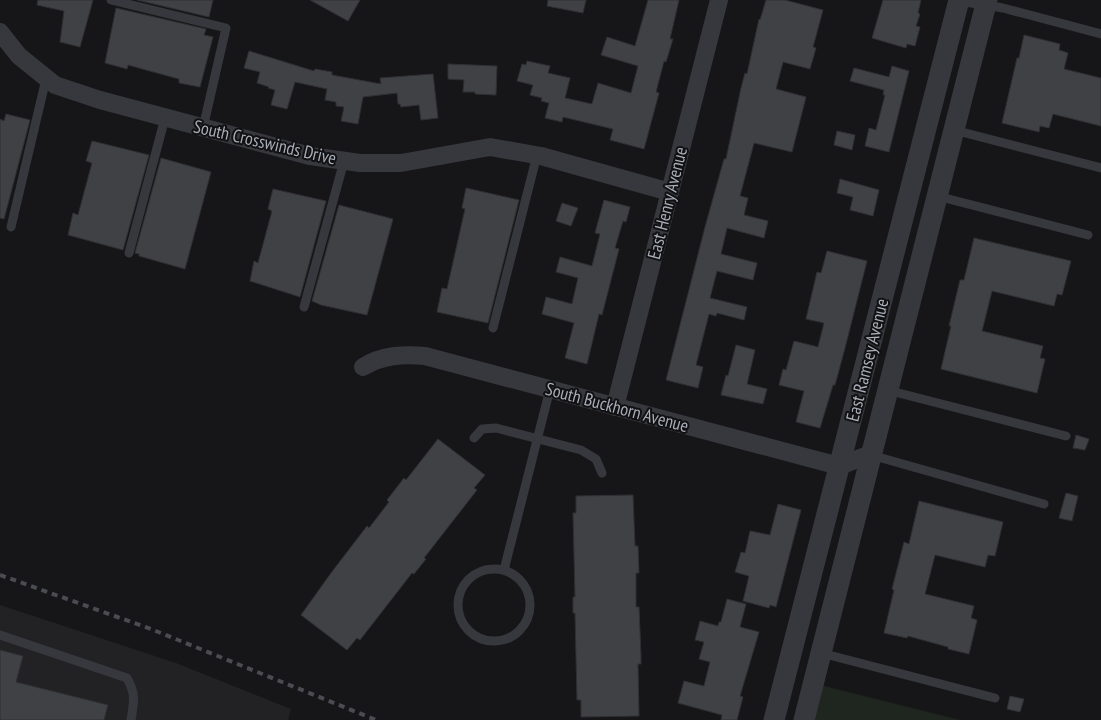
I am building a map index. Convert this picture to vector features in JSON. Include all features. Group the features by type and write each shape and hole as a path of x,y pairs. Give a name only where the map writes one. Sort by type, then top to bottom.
{"street":[{"name":"East Henry Avenue","path":"615,407 718,0"},
{"name":"East Ramsey Avenue","path":"774,720 959,0"},
{"name":"East Ramsey Avenue","path":"804,720 986,2"},
{"name":"South Crosswinds Drive","path":"0,32 19,56 55,85 100,100 310,156 360,163 401,163 490,147 537,155 670,192"},
{"name":"South Buckhorn Avenue","path":"363,367 374,360 404,354 425,356 839,466"},
{"path":"839,466 871,454"}],"lane":[{"path":"111,0 226,28 203,128"},
{"path":"959,0 986,2 1101,34"},
{"path":"12,226 46,79"},
{"path":"129,253 165,118"},
{"path":"954,130 1101,168"},
{"path":"493,328 537,155"},
{"path":"304,307 344,161"},
{"path":"936,196 1088,235"},
{"path":"504,570 550,389"},
{"path":"887,390 1066,436"},
{"path":"474,438 482,429 496,428 581,450 596,460 602,473"},
{"path":"871,454 1044,504"},
{"path":"491,569 504,570 514,575 528,593 529,615 524,626 516,634 495,642 482,640 463,625 458,601 462,589 469,579 479,572 491,569"},
{"path":"0,635 127,678 134,689 131,720"},
{"path":"821,652 995,698"}],"shaded area":[{"path":"0,605 176,663 291,709 288,720 0,720"},
{"path":"820,685 960,720 811,720"}],"building":[{"path":"38,0 93,0 80,47 60,42 64,11 37,5"},
{"path":"137,0 213,0 209,17"},
{"path":"310,0 360,0 348,21"},
{"path":"548,0 586,0 583,13 547,6"},
{"path":"648,0 679,0 670,39 673,39 666,62 664,61 656,92 659,93 644,149 610,140 613,129 563,117 562,122 545,118 549,103 541,101 542,98 530,95 533,85 517,81 522,64 526,65 527,61 550,66 548,73 570,78 565,98 592,104 598,83 631,93 638,66 601,55 607,37 635,46"},
{"path":"766,0 785,0 823,10 813,47 816,48 810,69 783,62 776,89 806,97 792,152 754,143 740,196 748,198 744,215 768,221 764,238 727,228 721,254 757,263 753,280 717,271 710,298 747,307 744,320 717,313 716,316 709,314 696,365 703,367 698,388 666,380 705,227 724,159 726,159 741,88 745,73 747,74 759,19"},
{"path":"883,0 921,0 918,13 920,14 916,26 920,27 915,46 907,44 906,48 872,38"},
{"path":"116,8 206,29 204,35 213,37 200,87 179,83 179,79 128,65 127,69 105,63"},
{"path":"1024,35 1060,44 1059,50 1068,53 1064,69 1101,78 1101,126 1053,114 1049,128 1040,126 1039,132 1002,123"},
{"path":"249,51 314,71 315,69 332,72 332,75 381,84 380,78 433,74 438,118 421,120 419,105 401,107 398,104 397,93 363,97 358,124 341,121 344,107 336,106 336,102 325,100 327,89 295,82 287,109 271,105 275,90 257,83 260,72 244,68"},
{"path":"448,64 497,66 496,95 463,92 464,80 448,79"},
{"path":"892,66 909,71 889,152 865,146 869,128 876,130 885,95 883,95 884,90 850,81 854,68 889,77"},
{"path":"6,114 30,120 4,219 0,218 0,119 4,121"},
{"path":"837,131 855,135 852,150 834,145"},
{"path":"92,141 149,155 123,250 68,235 73,213 78,215 92,163 86,161"},
{"path":"161,158 211,172 185,269 139,256 139,254 135,253"},
{"path":"840,179 879,190 873,216 850,210 853,197 837,193"},
{"path":"466,188 519,200 488,323 437,312 442,288 447,289 465,209 462,208"},
{"path":"273,189 326,201 300,297 250,281 254,261 258,263 272,211 268,209"},
{"path":"604,200 630,207 626,222 623,221 615,248 619,249 602,315 599,314 587,364 565,358 574,323 542,314 546,297 572,304 578,278 556,272 560,257 592,266 600,234 595,233"},
{"path":"562,203 578,208 571,226 556,221"},
{"path":"339,205 393,219 367,315 321,305 312,301"},
{"path":"974,238 1071,261 1062,295 1057,294 1054,306 992,291 982,331 1043,346 1040,358 1045,359 1037,393 941,369 960,280 964,280"},
{"path":"827,251 867,261 835,385 833,385 820,428 796,422 804,391 779,385 783,369 786,370 794,341 818,347 824,323 806,319 817,272 821,273"},
{"path":"736,345 755,350 747,384 767,389 763,404 721,395"},
{"path":"1076,435 1089,439 1085,450 1073,448"},
{"path":"438,439 485,475 474,488 477,490 424,558 426,559 414,574 412,573 360,640 357,638 347,650 301,615 367,526 369,528 389,502 387,500 404,478 406,480"},
{"path":"1066,493 1078,496 1072,521 1059,518"},
{"path":"633,495 635,546 638,546 639,573 636,573 636,607 639,607 641,656 641,664 638,664 639,716 581,717 581,700 577,700 575,613 573,613 573,597 575,597 573,513 576,513 576,496"},
{"path":"919,501 1003,522 995,556 988,555 985,567 935,555 925,594 974,606 971,618 977,620 969,654 908,636 907,638 884,633 894,590 892,589 904,542 909,544"},
{"path":"778,504 801,510 776,607 770,605 769,608 743,601 749,576 735,572 741,552 745,553 750,531 770,535"},
{"path":"727,599 746,604 740,627 759,632 740,696 743,697 737,720 721,720 722,715 678,703 684,681 704,686 710,662 699,659 704,642 695,640 700,621 718,626 719,622 721,622"},
{"path":"0,650 23,656 16,682 108,705 104,720 0,720"},
{"path":"1010,696 1024,699 1020,712 1007,709"}],"railway":[{"path":"0,575 151,629 376,720"}]}
